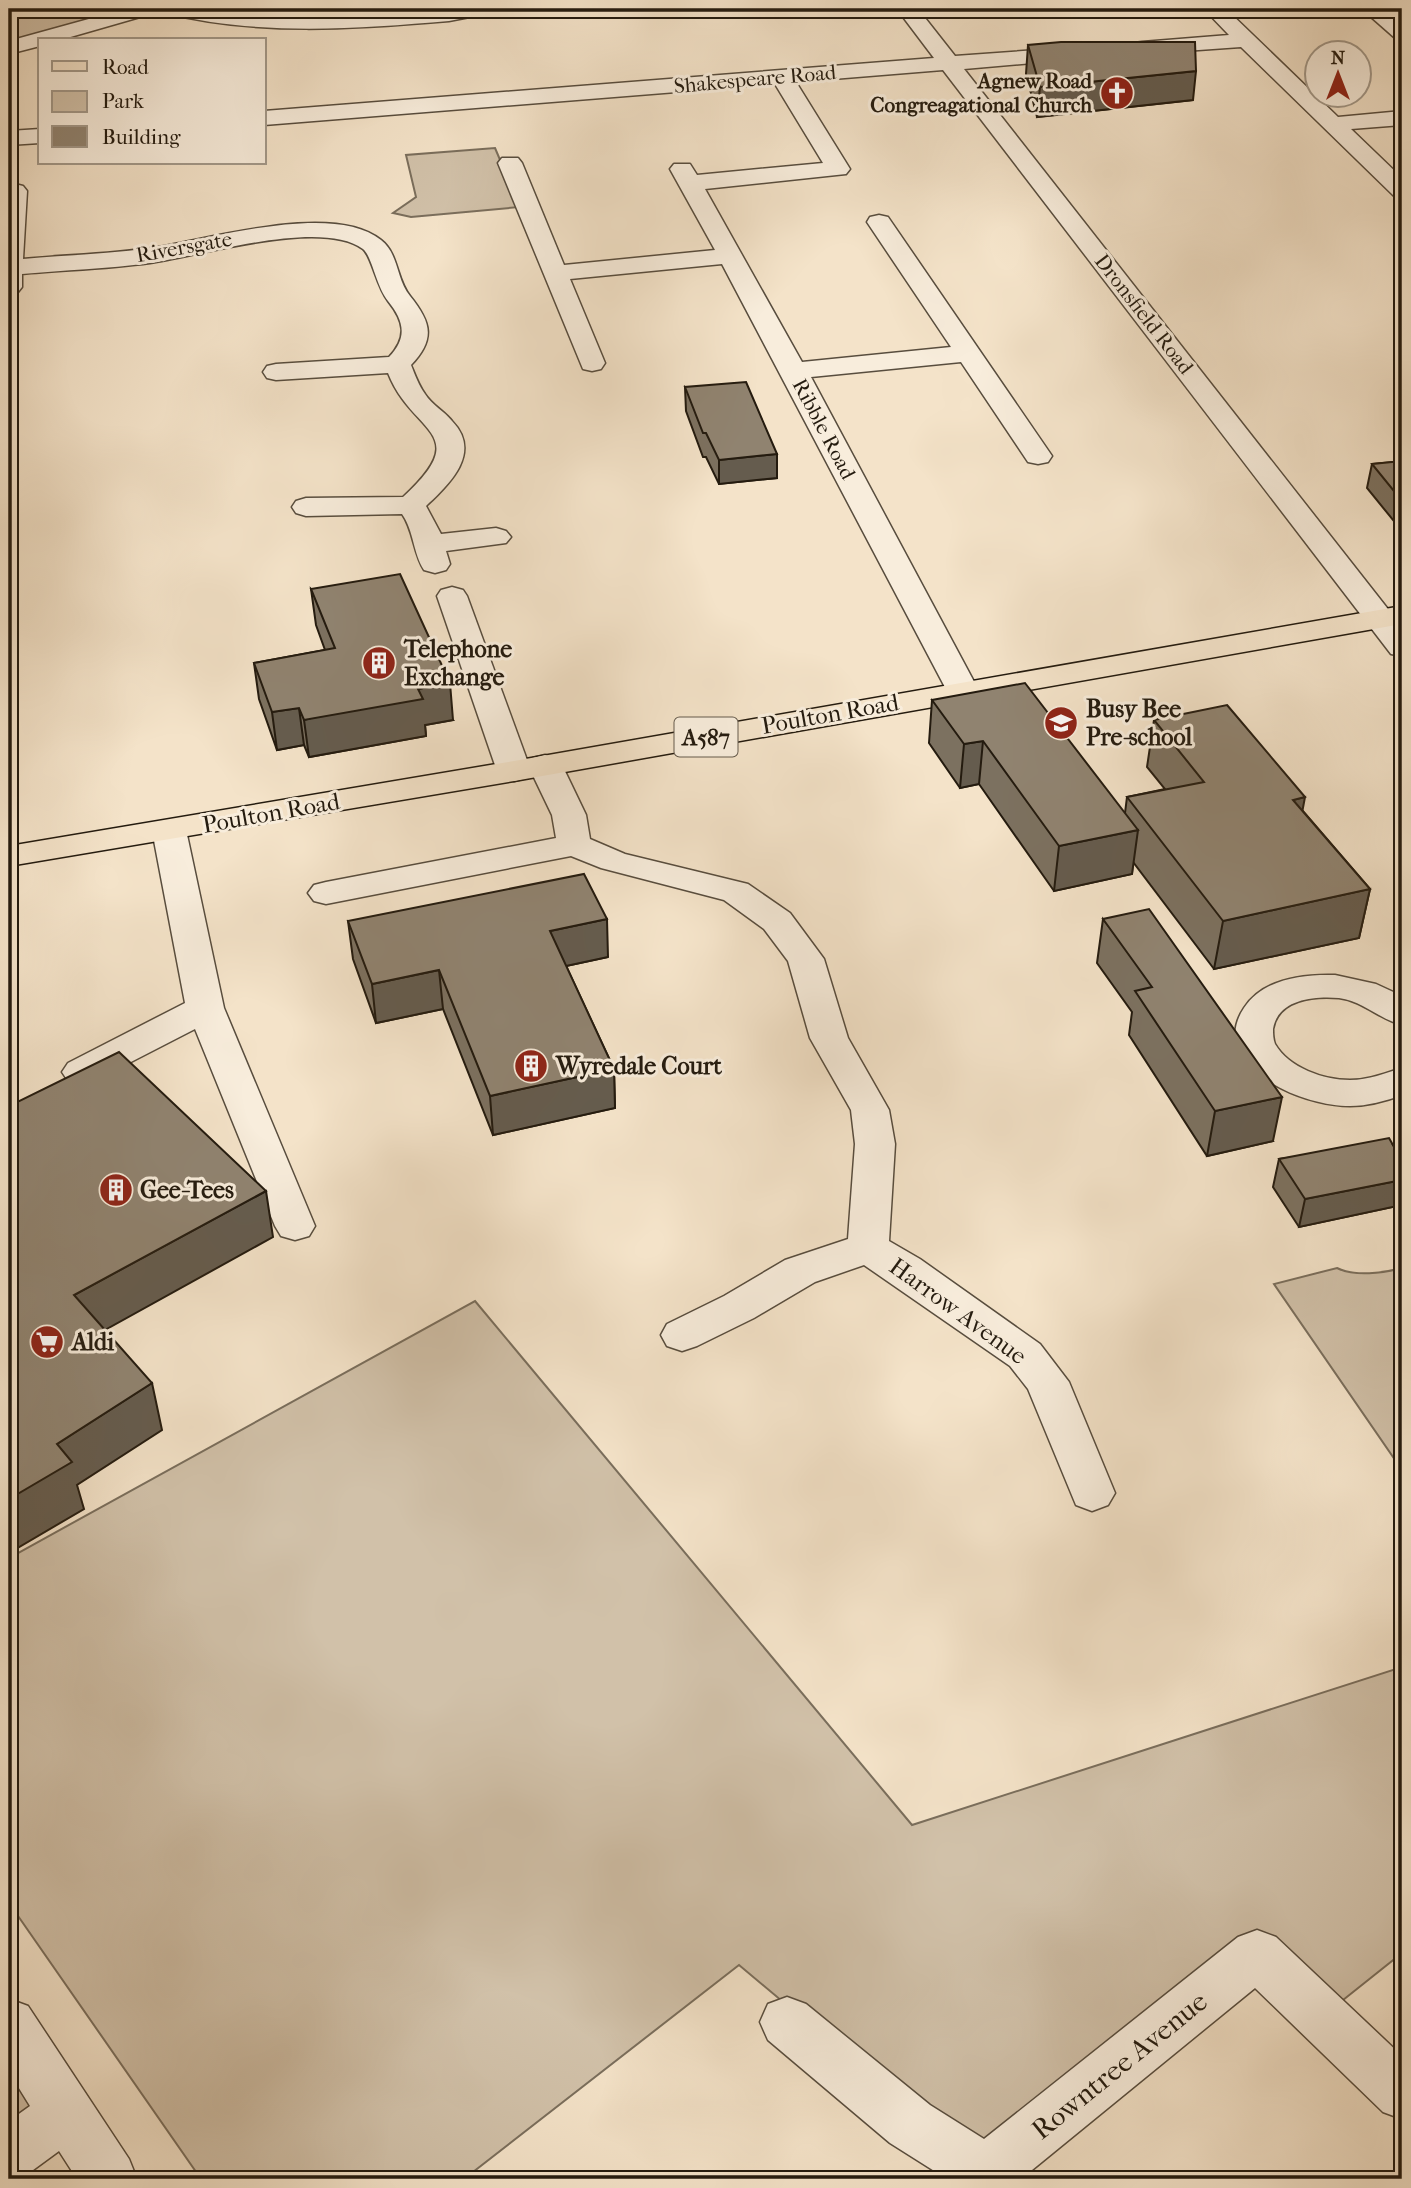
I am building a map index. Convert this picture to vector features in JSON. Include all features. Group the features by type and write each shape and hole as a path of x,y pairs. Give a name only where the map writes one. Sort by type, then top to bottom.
{"main road":[{"name":"Poulton Road","path":"9,856 1391,617"}],"street":[{"path":"44,38 147,9"},
{"path":"173,9 231,19 310,22 446,15 476,9"},
{"name":"Dronsfield Road","path":"907,9 1391,617 1402,647"},
{"path":"1214,9 1402,191"},
{"path":"1372,9 1402,34"},
{"path":"9,48 38,40"},
{"path":"1125,49 1246,40"},
{"name":"Shakespeare Road","path":"266,118 1098,51"},
{"name":"Ribble Road","path":"782,77 838,169 686,176 794,371 963,691"},
{"path":"1334,124 1402,118"},
{"path":"9,138 38,136"},
{"path":"510,163 592,363"},
{"path":"10,277 15,191"},
{"path":"358,237 387,222"},
{"path":"879,222 1038,456"},
{"name":"Riversgate","path":"10,277 272,233 306,231 358,237"},
{"path":"275,372 397,364 412,346 416,322 388,283 384,258 369,242 358,237"},
{"path":"556,273 728,256"},
{"path":"794,371 967,353"},
{"path":"306,507 411,505 444,470 452,457 452,443 446,430 411,394 397,364"},
{"path":"411,505 424,524 432,554 496,537"},
{"path":"326,893 574,845 569,815 529,768 452,596"},
{"path":"169,830 205,1008 295,1226"},
{"name":"Harrow Avenue","path":"574,845 613,861 736,892 777,921 806,958 829,1038 870,1110 876,1144 869,1248"},
{"path":"1396,1088 1357,1094 1327,1091 1299,1083 1277,1070 1260,1053 1253,1034 1258,1014 1271,999 1294,989 1321,986 1350,988 1380,999 1402,1013"},
{"path":"81,1072 205,1008"},
{"name":"Harrow Avenue","path":"682,1335 739,1307 800,1270 869,1248 1026,1355 1047,1382 1092,1493"},
{"name":"Rowntree Avenue","path":"788,2022 910,2124 986,2172 1257,1954 1402,2093"},
{"path":"9,2024 109,2179"},
{"path":"9,2154 65,2114"}],"green space":[{"path":"9,9 147,9 38,38 9,48"},
{"path":"495,148 520,207 411,217 393,213 416,197 406,155"},
{"path":"1337,1268 1360,1273 1378,1273 1402,1268 1402,1470 1274,1284"},
{"path":"475,1301 912,1825 1402,1667 1402,1953 1323,2016 1257,1955 986,2172 739,1965 464,2179 201,2179 9,1903 9,1558"},
{"path":"9,2024 65,2114 9,2154"}],"building":[{"path":"1061,42 1195,42 1196,71 1040,87 1028,45"},
{"path":"746,382 777,454 719,460 706,433 703,433 685,387"},
{"path":"1402,461 1402,501 1372,464"},
{"path":"400,574 450,683 418,689 423,699 304,720 299,708 272,712 254,663 335,648 311,589"},
{"path":"1025,683 1138,830 1059,846 983,741 964,744 932,700"},
{"path":"1227,705 1305,797 1293,800 1370,889 1223,921 1127,797 1204,782 1154,720"},
{"name":"Wyredale Court","path":"584,874 607,919 550,931 614,1069 490,1096 439,970 372,984 348,921"},
{"path":"1149,909 1282,1097 1215,1111 1135,991 1152,987 1103,919"},
{"path":"119,1052 266,1191 74,1295 152,1383 57,1444 72,1462 9,1499 9,1106"},
{"path":"1389,1138 1402,1161 1402,1180 1305,1199 1279,1159"},
{"path":"1402,1143 1402,1157 1393,1145"}],"place":[{"name":"Agnew Road Congreagational Church","path":"1117,93"},
{"name":"Telephone Exchange","path":"379,663"},
{"name":"Busy Bee Pre-school","path":"1061,723"},
{"name":"Wyredale Court","path":"531,1066"},
{"name":"Gee-Tees","path":"116,1190"},
{"name":"Aldi","path":"47,1342"}]}
